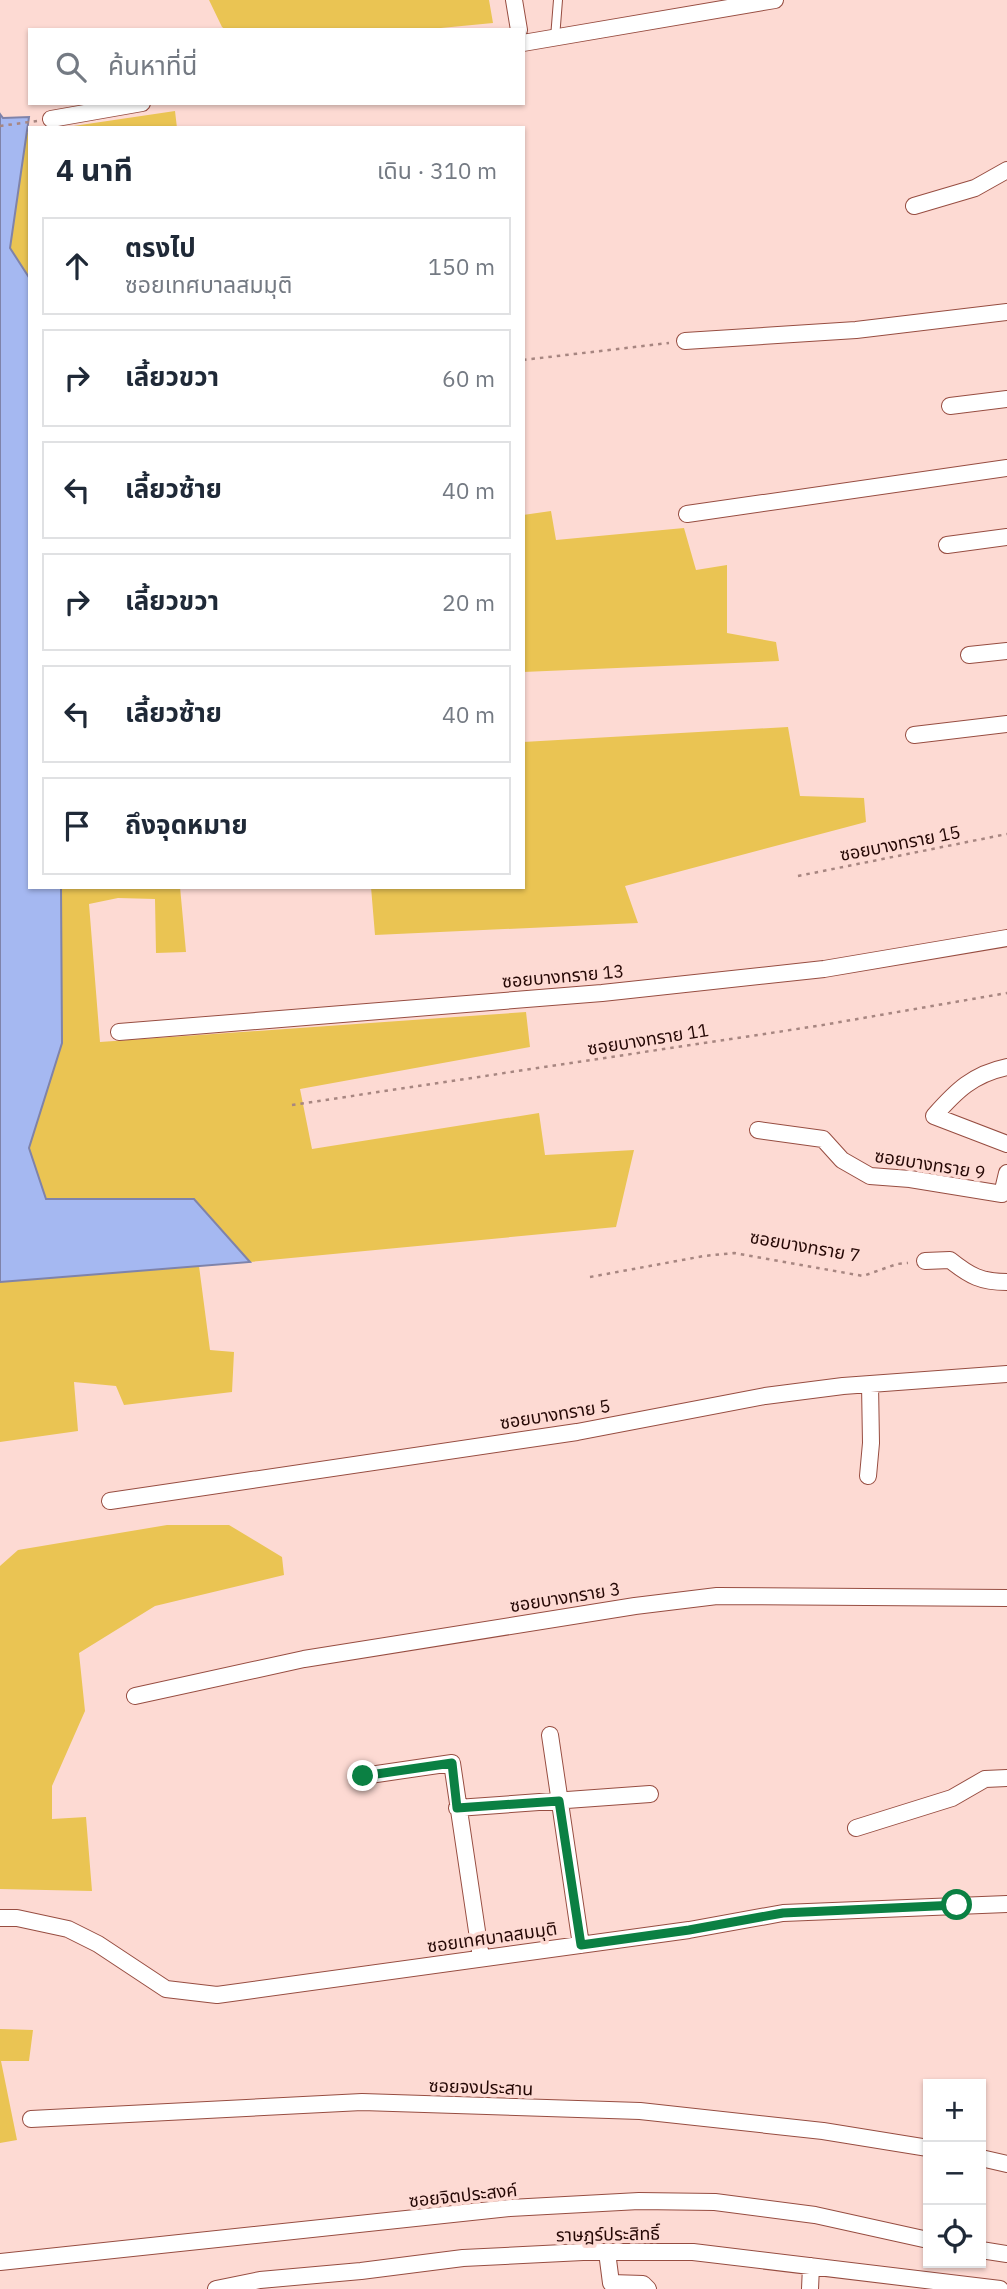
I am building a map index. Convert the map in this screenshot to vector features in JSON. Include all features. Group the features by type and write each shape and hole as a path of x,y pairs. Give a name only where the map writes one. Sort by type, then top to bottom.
{"street":[{"path":"514,0 519,28"},
{"path":"525,43 715,5 775,0"},
{"path":"51,119 131,105"},
{"path":"914,206 975,188 1007,170"},
{"path":"685,341 856,330 1007,312"},
{"path":"950,406 1007,399"},
{"path":"687,513 1007,468"},
{"path":"947,545 1007,537"},
{"path":"969,655 1007,651"},
{"path":"914,735 1007,724"},
{"name":"ซอยบางทราย 13","path":"119,1032 602,993 824,969 1007,938"},
{"path":"1007,1066 981,1075 959,1087 934,1116 1007,1144"},
{"name":"ซอยบางทราย 9","path":"758,1130 823,1139 842,1160 870,1176 910,1179 1002,1194 1007,1173"},
{"path":"925,1261 950,1260 970,1276 993,1282 1007,1282"},
{"name":"ซอยบางทราย 5","path":"110,1501 454,1448 577,1432 765,1396 870,1384 1007,1374"},
{"path":"868,1476 871,1443 870,1384"},
{"name":"ซอยบางทราย 3","path":"135,1696 330,1654 581,1614 690,1600 788,1596 874,1599 1007,1598"},
{"path":"550,1735 581,1945"},
{"path":"363,1776 452,1763 481,1958"},
{"path":"856,1828 952,1798 985,1779 1007,1778"},
{"path":"457,1808 650,1794"},
{"name":"ซอยเทศบาลสมมุติ","path":"0,1918 17,1918 68,1929 97,1944 166,1989 218,1994 689,1930 783,1913 1007,1904"},
{"name":"ซอยจงประสาน","path":"31,2119 362,2102 640,2111 822,2131 923,2147"},
{"path":"986,2159 1007,2164"},
{"name":"ซอยจิตประสงค์","path":"0,2262 510,2208 639,2201 715,2202 815,2215 923,2239"},
{"path":"986,2251 1007,2254"},
{"path":"607,2252 611,2283 643,2284 648,2289"},
{"name":"ราษฎร์ประสิทธิ์","path":"216,2289 260,2280 463,2258 607,2252 693,2252 1000,2289"},
{"path":"810,2289 811,2266"}],"lane":[{"path":"555,38 558,0"}],"path":[{"path":"0,127 51,119"},
{"path":"525,360 685,341"},
{"name":"ซอยบางทราย 15","path":"798,876 1007,835"},
{"name":"ซอยบางทราย 11","path":"292,1105 817,1026 1007,993"},
{"name":"ซอยบางทราย 7","path":"590,1277 734,1253 863,1276 897,1264 925,1261"}],"shaded area":[{"path":"209,0 489,0 493,23 441,28 222,27"},
{"path":"175,111 177,126 74,126"},
{"path":"28,133 28,276 10,248"},
{"path":"551,511 556,540 684,528 696,570 727,565 727,633 776,642 779,661 525,672 525,515"},
{"path":"788,727 800,796 864,798 866,822 625,886 638,923 375,935 371,889 525,889 525,742"},
{"path":"61,889 180,889 186,952 156,953 155,899 118,898 89,904 100,1042 526,1012 530,1047 300,1089 312,1149 539,1113 545,1155 634,1150 616,1227 250,1262 194,1199 46,1200 29,1148 62,1043"},
{"path":"199,1266 210,1350 234,1352 232,1392 124,1405 116,1386 74,1382 78,1431 0,1442 0,1282"},
{"path":"167,1525 229,1525 282,1557 284,1575 155,1606 79,1653 85,1711 52,1786 52,1819 86,1817 92,1891 0,1889 0,1566 18,1550"},
{"path":"0,2029 33,2030 29,2061 1,2061 17,2140 0,2143"}],"water":[{"path":"0,114 3,118 29,117 10,248 28,276 28,889 61,889 62,1043 29,1148 46,1199 194,1199 250,1262 0,1282"}],"route":[{"path":"363,1776 452,1763 457,1808 559,1801 581,1945 783,1913 957,1905"}]}
